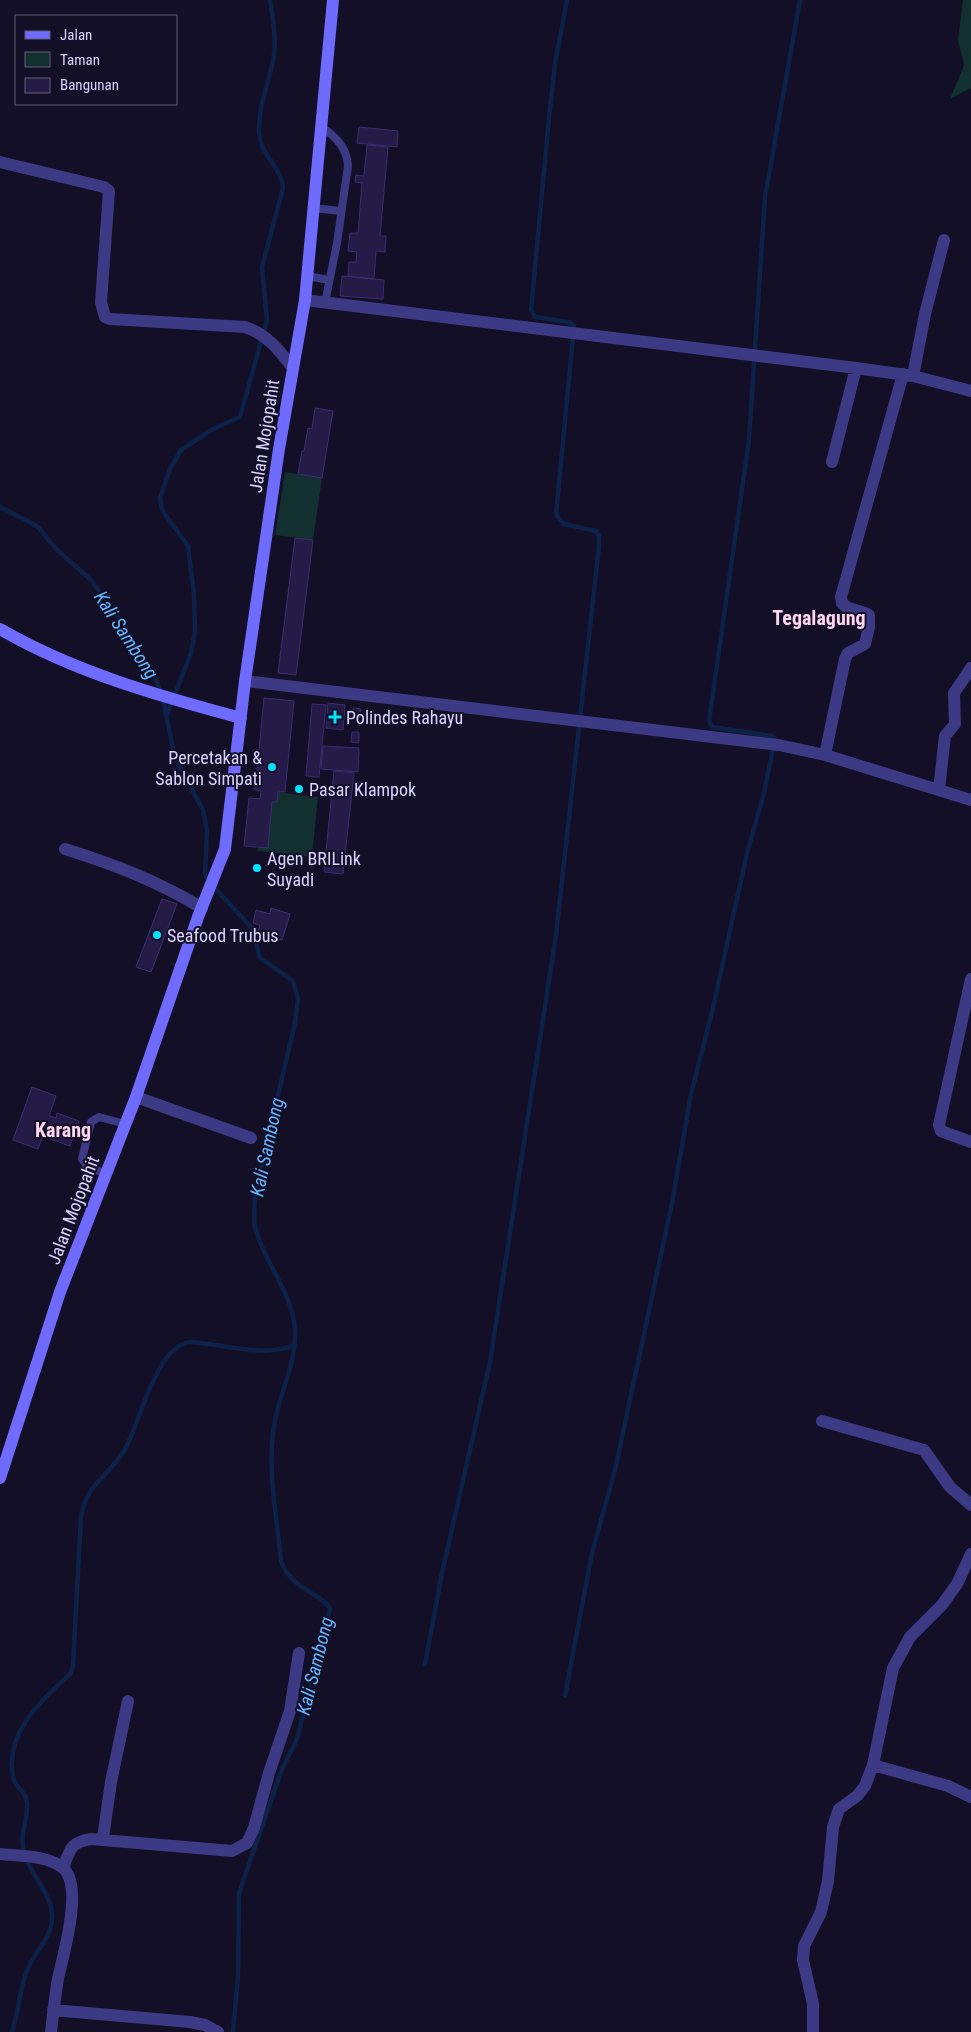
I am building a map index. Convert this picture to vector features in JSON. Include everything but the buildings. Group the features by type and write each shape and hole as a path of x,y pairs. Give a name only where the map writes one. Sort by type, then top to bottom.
{"street":[{"name":"Jalan Mojopahit","path":"0,1478 60,1292 136,1098 227,842 245,682 278,449 305,300 333,0"},
{"path":"0,162 104,187 109,190 101,302 104,317 110,319 215,323 245,327 258,331 270,340 293,368"},
{"path":"825,755 848,654 862,647 867,640 869,616 865,612 847,608 841,600 908,375 944,240"},
{"path":"305,300 581,336 908,375 971,391"},
{"path":"832,462 856,368"},
{"path":"0,630 40,651 181,701 241,718"},
{"path":"939,790 944,740 955,724 953,695 971,668"},
{"path":"245,682 762,742 825,755 971,800"},
{"path":"65,849 134,872 204,904"},
{"path":"971,979 939,1127 941,1131 971,1142"},
{"path":"136,1098 251,1138"},
{"path":"822,1421 924,1450 950,1487 971,1505"},
{"path":"814,2032 813,2004 802,1960 804,1946 821,1912 828,1881 833,1827 839,1809 856,1796 865,1786 873,1765 894,1668 910,1637 942,1606 957,1584 971,1554"},
{"path":"63,1868 75,1844 80,1841 103,1838 232,1851 247,1843 254,1828 269,1773 290,1711 295,1691 299,1653"},
{"path":"103,1838 111,1782 128,1701"},
{"path":"873,1765 948,1786 971,1797"},
{"path":"0,1854 49,1860 63,1868 70,1878 72,1898 51,2032"},
{"path":"53,2010 190,2022 205,2025 218,2032"}],"lane":[{"path":"322,127 336,138 347,159 338,243 325,303"},
{"path":"314,208 341,211"},
{"path":"307,276 329,280"},
{"path":"106,1174 87,1166 82,1159 91,1122 99,1117 125,1124"}],"green space":[{"path":"963,0 971,0 971,88 950,99 964,65 958,40"},
{"path":"285,472 322,478 313,540 275,535"},
{"path":"265,791 318,797 312,857 258,851"}],"waterway":[{"path":"166,717 191,653 195,632 194,595 188,546 162,510 160,498 170,469 181,450 213,429 240,417 267,320 262,267 283,188 279,174 263,148 259,133 262,106 275,46 270,0"},
{"path":"425,1664 442,1573 490,1362 556,935 599,546 599,536 596,531 564,524 556,515 574,326 569,322 535,317 531,310 555,64 567,0"},
{"path":"565,1696 592,1553 615,1470 672,1203 691,1094 713,1008 747,853 764,793 775,739 772,736 712,727 709,721 749,440 765,197 800,0"},
{"name":"Kali Sambong","path":"0,507 37,526 57,550 90,579 115,612 155,677 162,695 175,758 203,810 207,830 205,874 209,882 252,928 260,958 293,981 298,999 295,1023 255,1193 254,1219 259,1240 289,1302 295,1329 293,1355 275,1419 272,1448 272,1480 281,1561 292,1579 322,1600 330,1609 297,1739 282,1769 239,1893 238,1976 233,2032"},
{"path":"12,2032 27,1970 50,1930 52,1918 46,1894 28,1864 23,1848 22,1841 27,1810 26,1799 13,1777 12,1761 14,1746 20,1732 38,1706 71,1673 73,1666 81,1516 84,1505 93,1488 124,1451 158,1371 178,1346 191,1342 243,1349 270,1350 283,1349 294,1345"}],"place":[{"name":"Polindes Rahayu","path":"335,717"},
{"name":"Percetakan & Sablon Simpati","path":"272,767"},
{"name":"Pasar Klampok","path":"299,789"},
{"name":"Agen BRILink Suyadi","path":"257,868"},
{"name":"Seafood Trubus","path":"157,935"}],"district":[{"name":"Tegalagung","path":"819,618"},
{"name":"Karang","path":"63,1130"}]}
